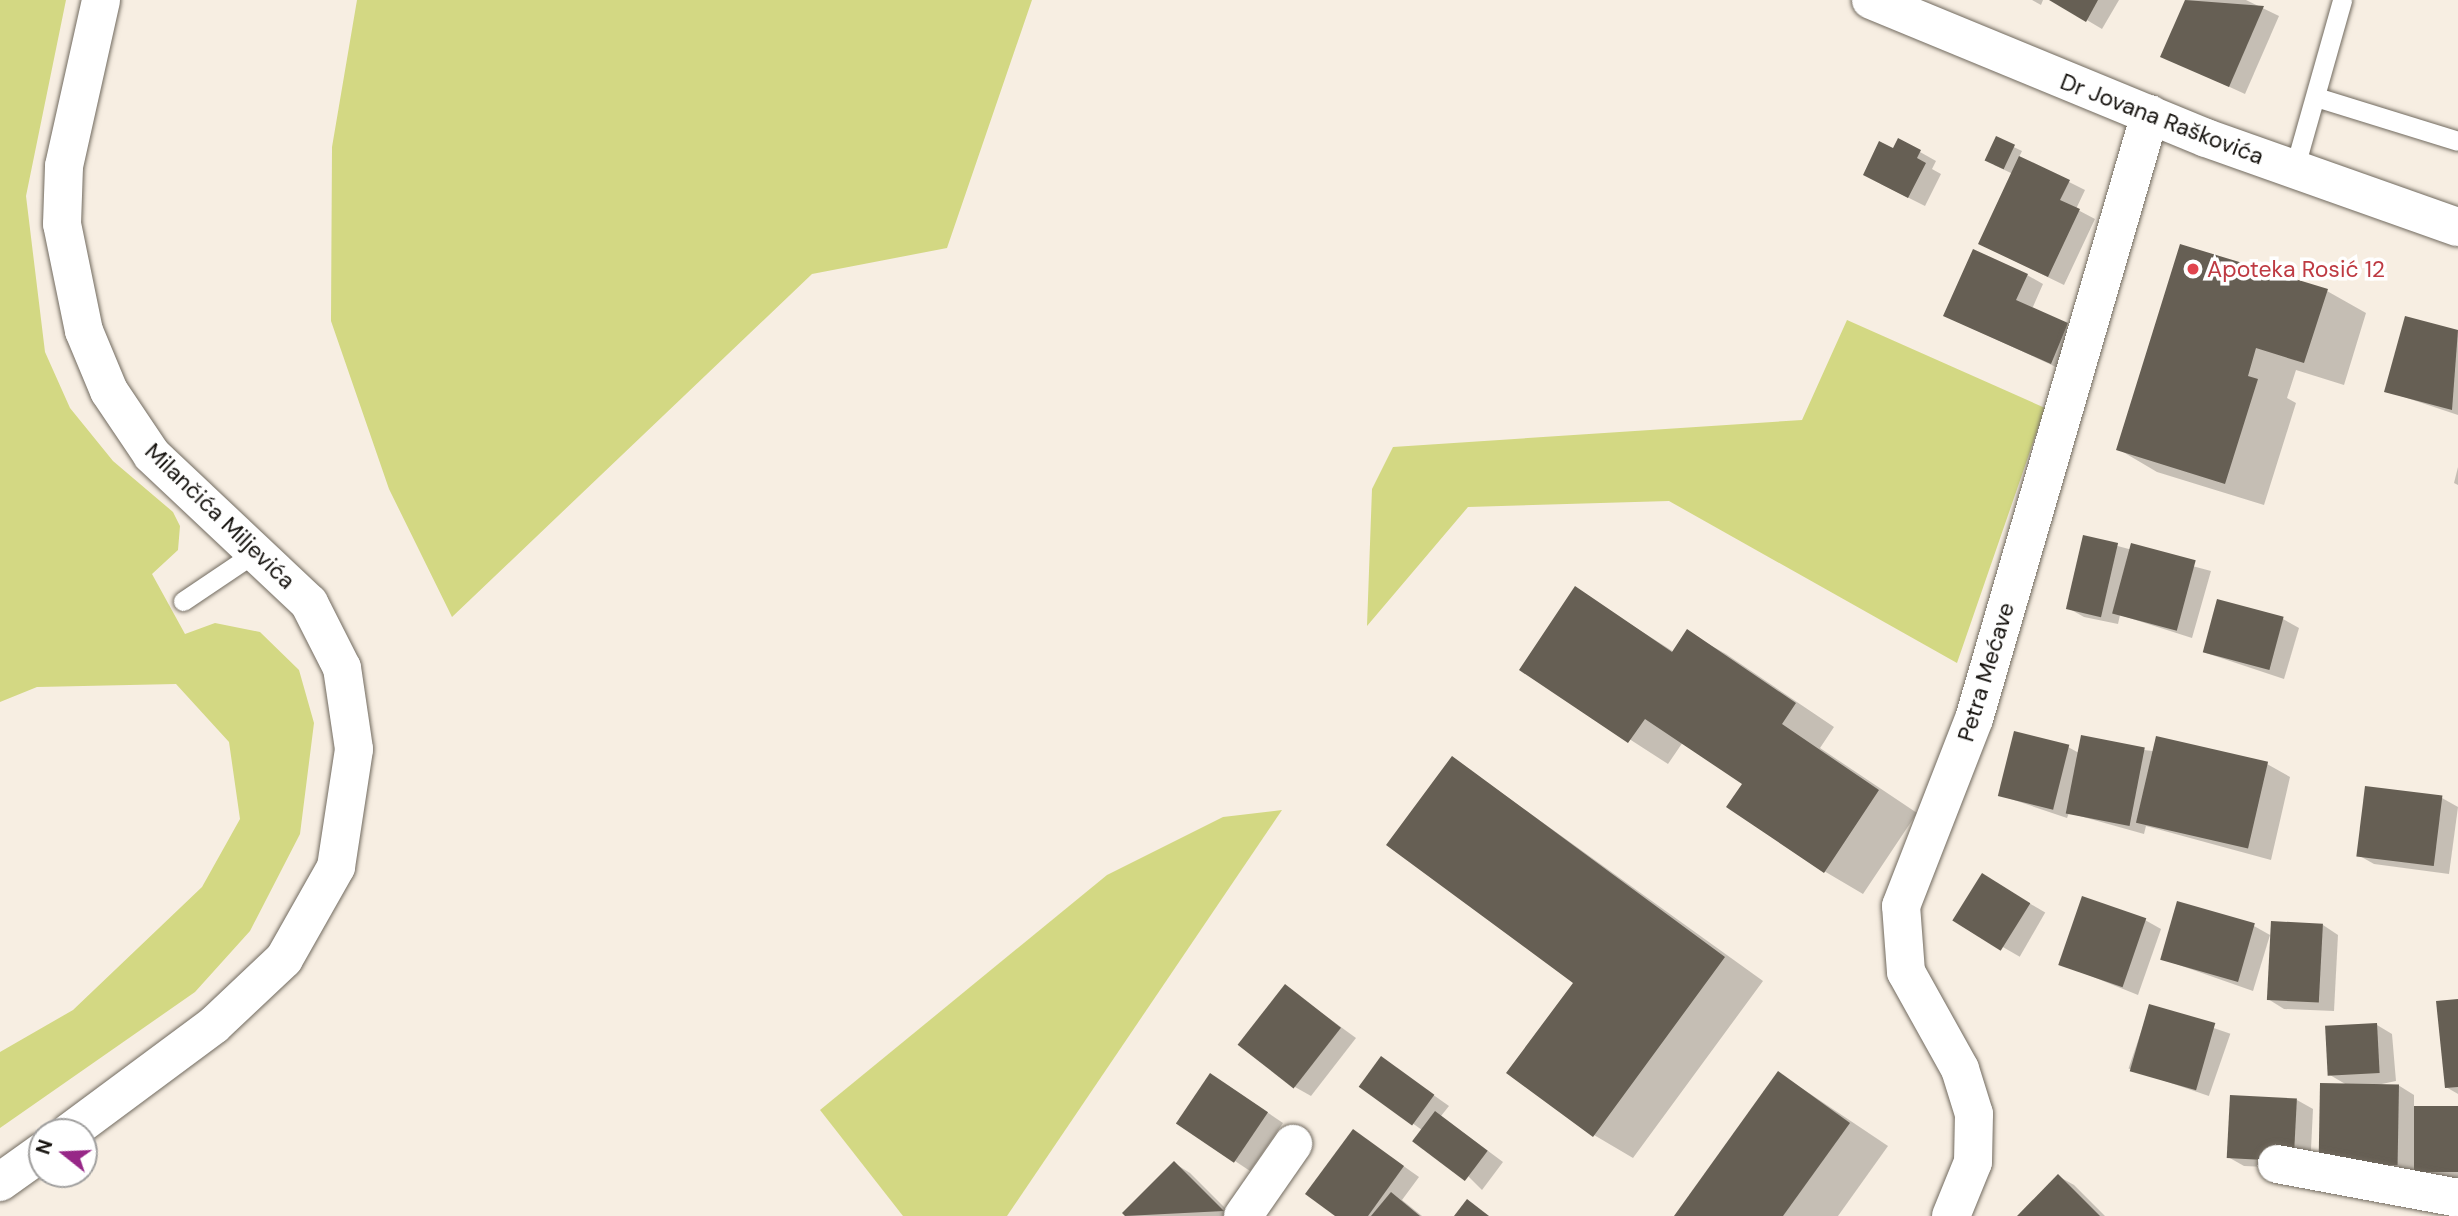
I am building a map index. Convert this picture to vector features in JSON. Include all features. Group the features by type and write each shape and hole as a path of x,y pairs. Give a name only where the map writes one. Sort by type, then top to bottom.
{"street":[{"name":"Milančića Miljevića","path":"89,1118 253,992 307,927 336,867 354,749 342,668 309,603 259,550 152,455 108,391 69,270 62,224 64,166 101,0"},
{"name":"Dr Jovana Raškovića","path":"1871,0 2294,170 2458,227"},
{"name":"Petra Mećave","path":"1951,1216 1973,1162 1974,1114 1959,1069 1906,972 1901,906 1974,719 2150,114"},
{"path":"1243,1216 1293,1144"},
{"path":"0,1182 28,1162"},
{"path":"2277,1164 2458,1198"}],"lane":[{"path":"2294,170 2319,98 2345,1"},
{"path":"2319,98 2458,141"},
{"path":"183,601 259,550"}],"green space":[{"path":"0,0 66,0 26,196 45,352 70,408 113,461 173,512 180,526 178,550 152,574 185,634 215,623 260,632 299,670 314,723 300,834 250,931 195,992 0,1128 0,1052 73,1010 202,887 240,819 229,742 176,684 37,687 0,702"},
{"path":"357,0 1032,0 947,248 812,274 452,617 389,489 331,321 332,147"},
{"path":"1847,320 2045,408 1957,663 1669,501 1468,507 1367,626 1372,489 1393,447 1802,420"},
{"path":"1282,810 1007,1216 903,1216 820,1110 1107,875 1223,817"}],"building":[{"path":"2049,0 2098,0 2086,22"},
{"path":"2185,0 2264,6 2229,87 2160,57"},
{"path":"1996,136 2015,145 2004,169 1985,160"},
{"path":"1898,138 1921,150 1917,158 1926,163 1908,198 1863,175 1879,141 1893,148"},
{"path":"2019,156 2070,180 2060,200 2080,209 2048,277 1978,244"},
{"path":"2180,244 2328,289 2304,363 2256,348 2248,376 2258,379 2225,484 2116,450"},
{"path":"1973,249 2028,274 2016,300 2068,323 2051,364 1943,316"},
{"path":"2405,316 2458,330 2452,410 2384,392"},
{"path":"2083,535 2118,543 2101,617 2066,609"},
{"path":"2131,543 2196,560 2177,631 2112,614"},
{"path":"1575,586 1672,652 1687,629 1796,703 1782,724 1879,790 1824,873 1726,807 1742,784 1645,719 1628,743 1519,670"},
{"path":"2217,599 2284,617 2269,670 2203,652"},
{"path":"2014,731 2069,745 2053,810 1998,796"},
{"path":"2081,735 2145,747 2130,826 2066,814"},
{"path":"2156,736 2268,762 2248,849 2136,823"},
{"path":"1452,756 1725,957 1593,1137 1506,1073 1573,983 1386,845"},
{"path":"2365,786 2442,796 2434,866 2356,856"},
{"path":"1982,873 2030,903 2001,951 1952,920"},
{"path":"2082,896 2146,918 2123,987 2058,965"},
{"path":"2177,901 2255,923 2238,982 2160,960"},
{"path":"2271,921 2323,924 2319,1003 2267,1000"},
{"path":"1285,984 1341,1028 1294,1088 1238,1045"},
{"path":"2458,999 2458,1087 2445,1088 2436,1001"},
{"path":"2149,1004 2215,1023 2196,1090 2130,1071"},
{"path":"2377,1023 2380,1073 2328,1076 2325,1026"},
{"path":"1381,1056 1434,1095 1412,1126 1359,1087"},
{"path":"1778,1071 1850,1123 1783,1216 1674,1216"},
{"path":"1210,1073 1268,1112 1234,1163 1176,1124"},
{"path":"2320,1083 2399,1084 2398,1165 2319,1164"},
{"path":"2230,1095 2297,1099 2294,1161 2227,1158"},
{"path":"2414,1106 2458,1106 2458,1172 2414,1172"},
{"path":"1435,1111 1488,1151 1465,1181 1412,1141"},
{"path":"1353,1129 1404,1166 1368,1216 1335,1216 1305,1194"},
{"path":"1174,1161 1224,1211 1125,1216 1122,1213"},
{"path":"2058,1174 2100,1216 2017,1216"},
{"path":"1391,1192 1420,1216 1371,1216"},
{"path":"1467,1199 1489,1216 1454,1216"}],"place":[{"name":"Apoteka Rosić 12","path":"2193,269"}]}
